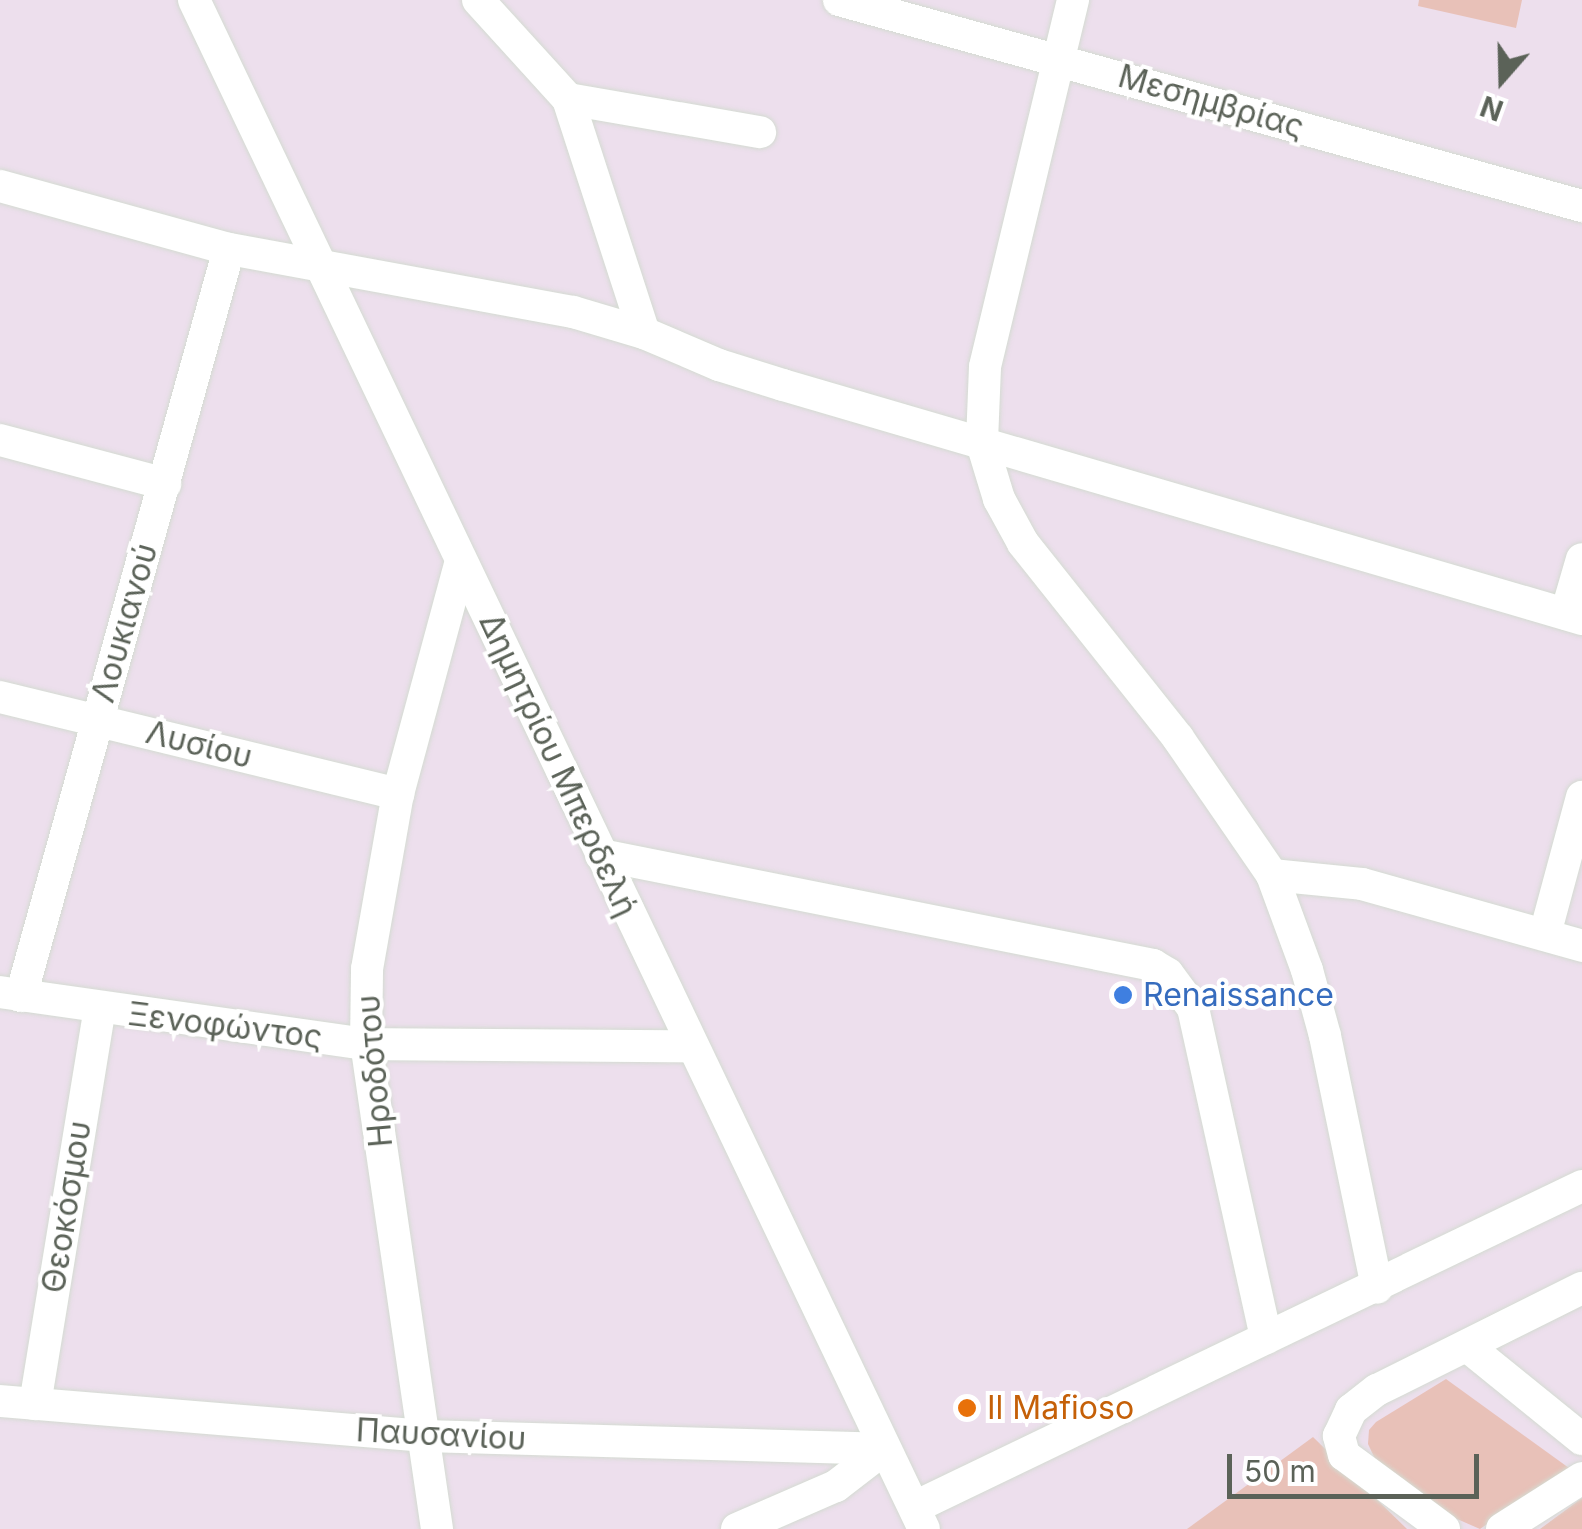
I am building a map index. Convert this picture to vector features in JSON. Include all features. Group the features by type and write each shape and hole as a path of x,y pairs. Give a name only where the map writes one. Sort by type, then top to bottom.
{"street":[{"name":"Δημητρίου Μπερδελή","path":"194,0 919,1518"},
{"path":"478,0 568,99 644,333"},
{"name":"Μεσημβρίας","path":"839,0 1582,206"},
{"path":"1074,0 984,367 982,443 999,499 1023,542 1178,738 1272,875 1307,970 1325,1036 1377,1288"},
{"path":"568,99 760,132"},
{"path":"0,186 228,249 573,312 644,333 720,365 1574,616 1582,559"},
{"name":"Λουκιανού","path":"11,994 97,720 228,249"},
{"path":"0,440 165,484"},
{"name":"Ηροδότου","path":"437,1529 366,1044 366,968 398,794 461,560"},
{"name":"Λυσίου","path":"0,697 398,794"},
{"path":"1544,934 1582,797"},
{"path":"601,855 1153,964 1168,974 1193,1008 1266,1338"},
{"path":"1272,875 1362,884 1582,946"},
{"name":"Ξενοφώντος","path":"11,994 100,1010 366,1044 692,1046"},
{"name":"Θεοκόσμου","path":"35,1404 100,1010"},
{"path":"919,1518 1266,1338 1377,1288 1582,1186"},
{"path":"1444,1529 1344,1455 1339,1436 1352,1410 1376,1390 1582,1288"},
{"path":"1467,1346 1582,1439"},
{"name":"Παυσανίου","path":"0,1401 422,1436 884,1449"},
{"path":"737,1529 836,1486 884,1449"},
{"path":"1502,1529 1582,1478"}],"shaded area":[{"path":"1419,0 1522,0 1516,28 1418,6"},
{"path":"1446,1379 1569,1468 1480,1529 1418,1502 1376,1461 1368,1444 1369,1430 1376,1422"},
{"path":"1313,1437 1407,1529 1187,1529"},
{"path":"1582,1498 1582,1529 1540,1529"}],"place":[{"name":"Renaissance","path":"1123,995"},
{"name":"Il Mafioso","path":"967,1408"}]}
